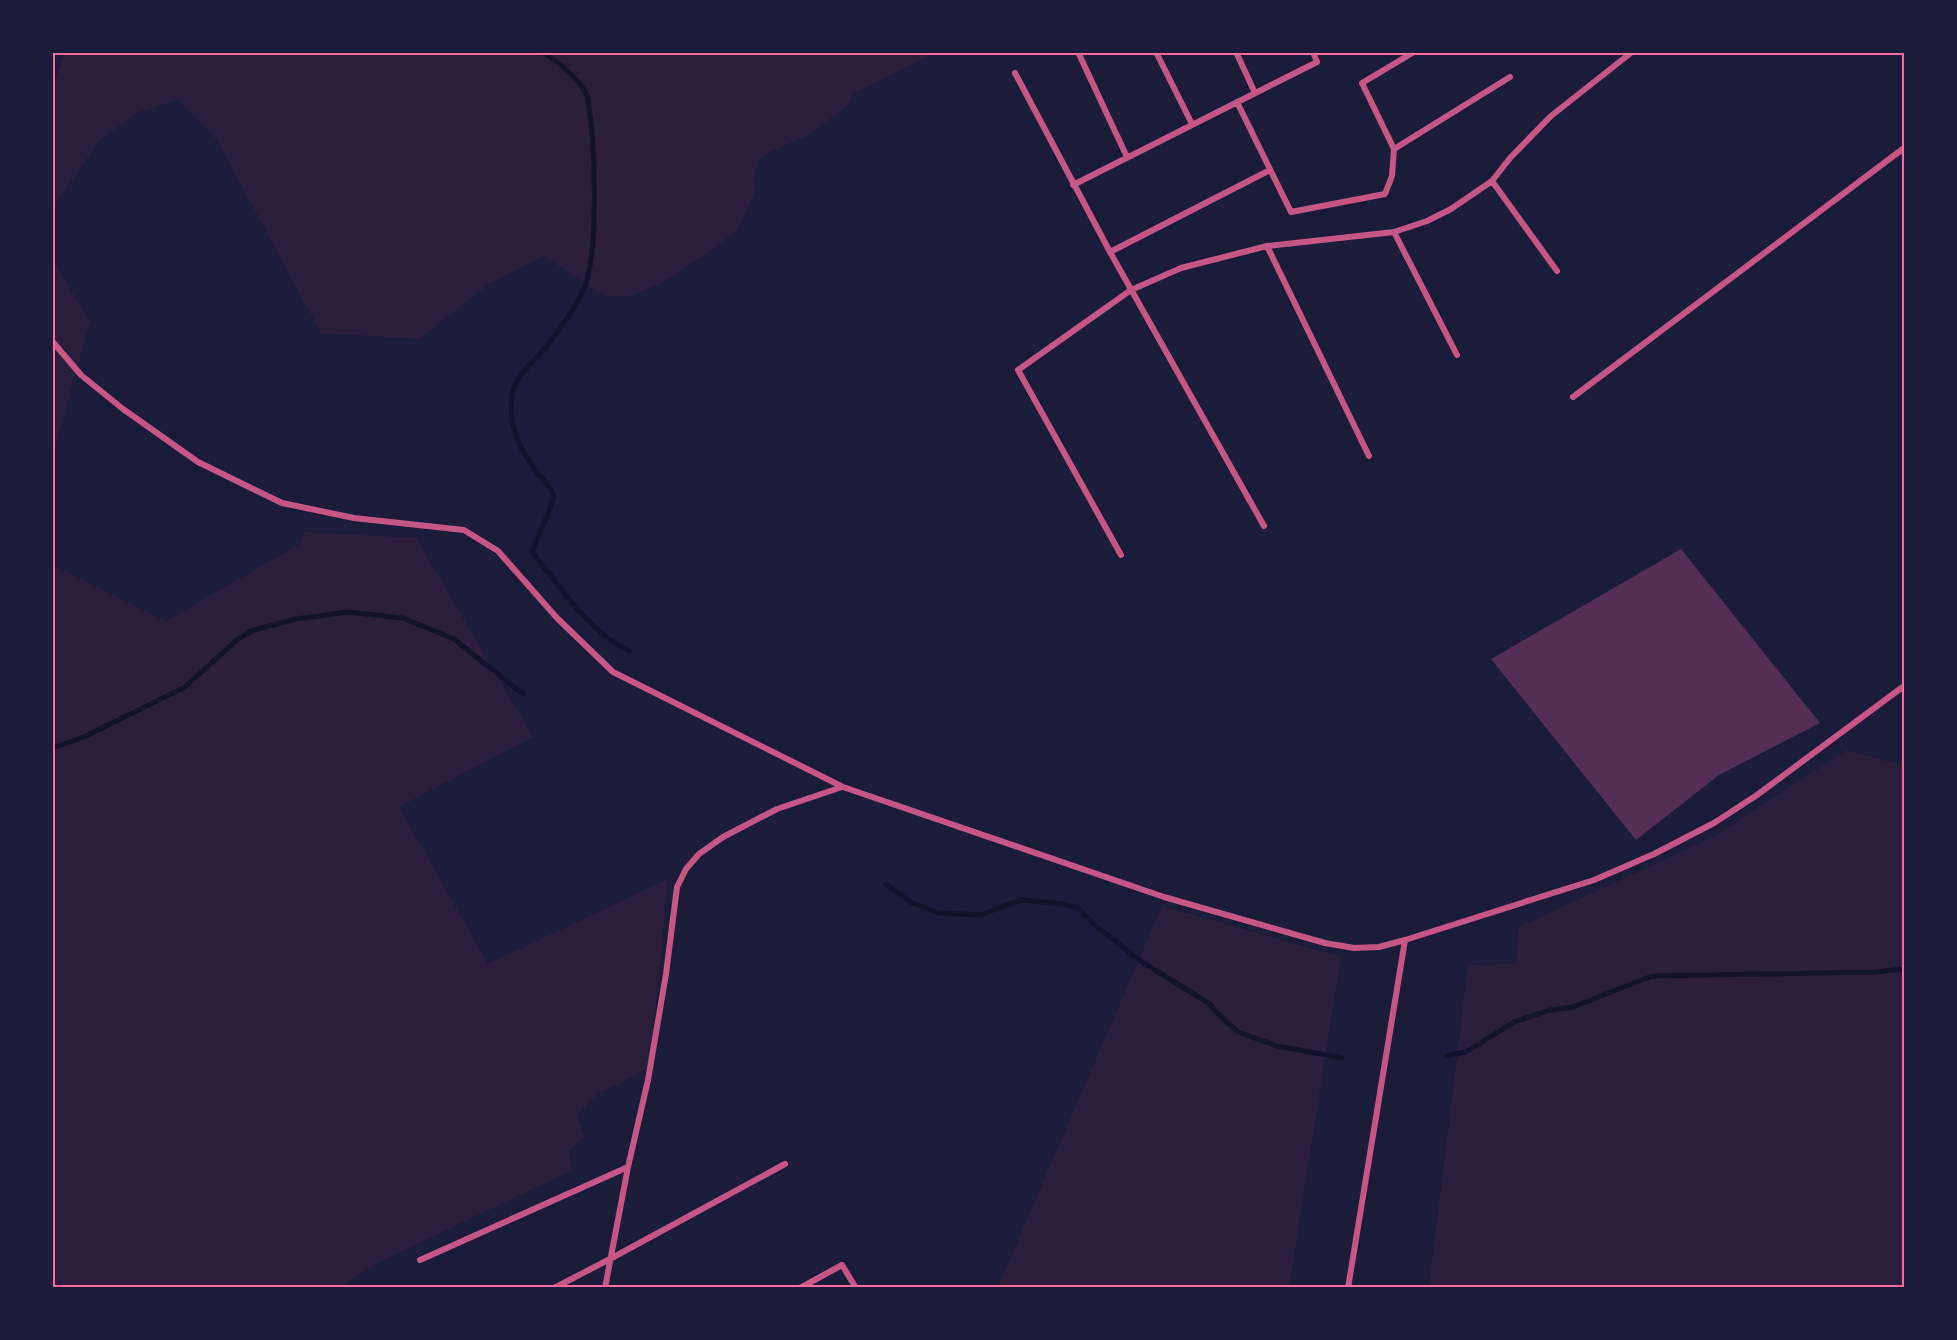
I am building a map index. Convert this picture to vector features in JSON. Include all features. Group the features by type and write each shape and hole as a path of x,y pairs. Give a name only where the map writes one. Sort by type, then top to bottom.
{"street":[{"path":"1078,52 1127,157"},
{"path":"1156,52 1192,124"},
{"path":"1236,52 1255,93"},
{"path":"1073,185 1317,62 1313,52"},
{"path":"1237,102 1291,212 1384,194 1392,177 1394,149 1362,83 1414,52"},
{"path":"1120,555 1018,370 1131,290 1181,268 1267,246 1394,232 1427,221 1451,209 1492,181 1510,158 1551,116 1632,52"},
{"path":"1015,74 1073,185 1264,526"},
{"path":"1394,149 1510,77"},
{"path":"1573,397 1905,148"},
{"path":"1110,252 1270,171"},
{"path":"1492,181 1557,271"},
{"path":"1394,232 1457,355"},
{"path":"1267,246 1369,456"},
{"path":"52,341 81,375 151,429 198,462 282,503 354,518 464,530 498,551 557,618 613,672 843,787 1164,897 1325,944 1354,948 1379,947 1405,940 1594,880 1654,854 1714,823 1757,795 1905,686"},
{"path":"605,1287 628,1167 650,1070 666,974 677,887 686,869 699,854 723,837 777,809 843,787"},
{"path":"1348,1287 1405,940"},
{"path":"554,1287 785,1164"},
{"path":"420,1260 628,1167"},
{"path":"800,1287 842,1265 856,1287"}],"shaded area":[{"path":"65,52 935,53 854,94 846,108 806,136 764,155 758,161 754,178 755,191 738,229 718,246 664,282 629,297 604,296 544,256 489,284 419,339 321,333 217,140 178,100 139,112 99,141 53,208 53,86"},
{"path":"53,261 90,321 53,454"},
{"path":"304,532 416,538 533,737 399,807 488,964 668,879 650,1067 600,1093 577,1115 585,1137 569,1150 572,1170 380,1262 339,1287 53,1287 52,564 166,621 300,544"},
{"path":"1847,750 1904,766 1904,1287 1429,1287 1468,965 1516,964 1519,927 1713,837"},
{"path":"1162,906 1341,957 1289,1287 998,1287"}],"building":[{"path":"1681,549 1820,723 1719,775 1636,840 1491,659"}],"waterway":[{"path":"542,52 574,77 588,98 592,132 594,230 592,254 583,291 551,341 528,367 514,388 511,411 513,425 522,450 554,494 551,507 532,551 589,621 602,634 630,651"},
{"path":"52,748 84,737 185,687 238,639 254,630 296,619 348,612 403,618 454,639 523,694"},
{"path":"886,884 912,903 939,913 980,915 1021,900 1064,904 1078,908 1096,926 1142,962 1210,1004 1238,1032 1277,1046 1342,1058"},
{"path":"1447,1056 1466,1052 1514,1022 1550,1010 1573,1007 1652,976 1876,972 1904,969"}]}
